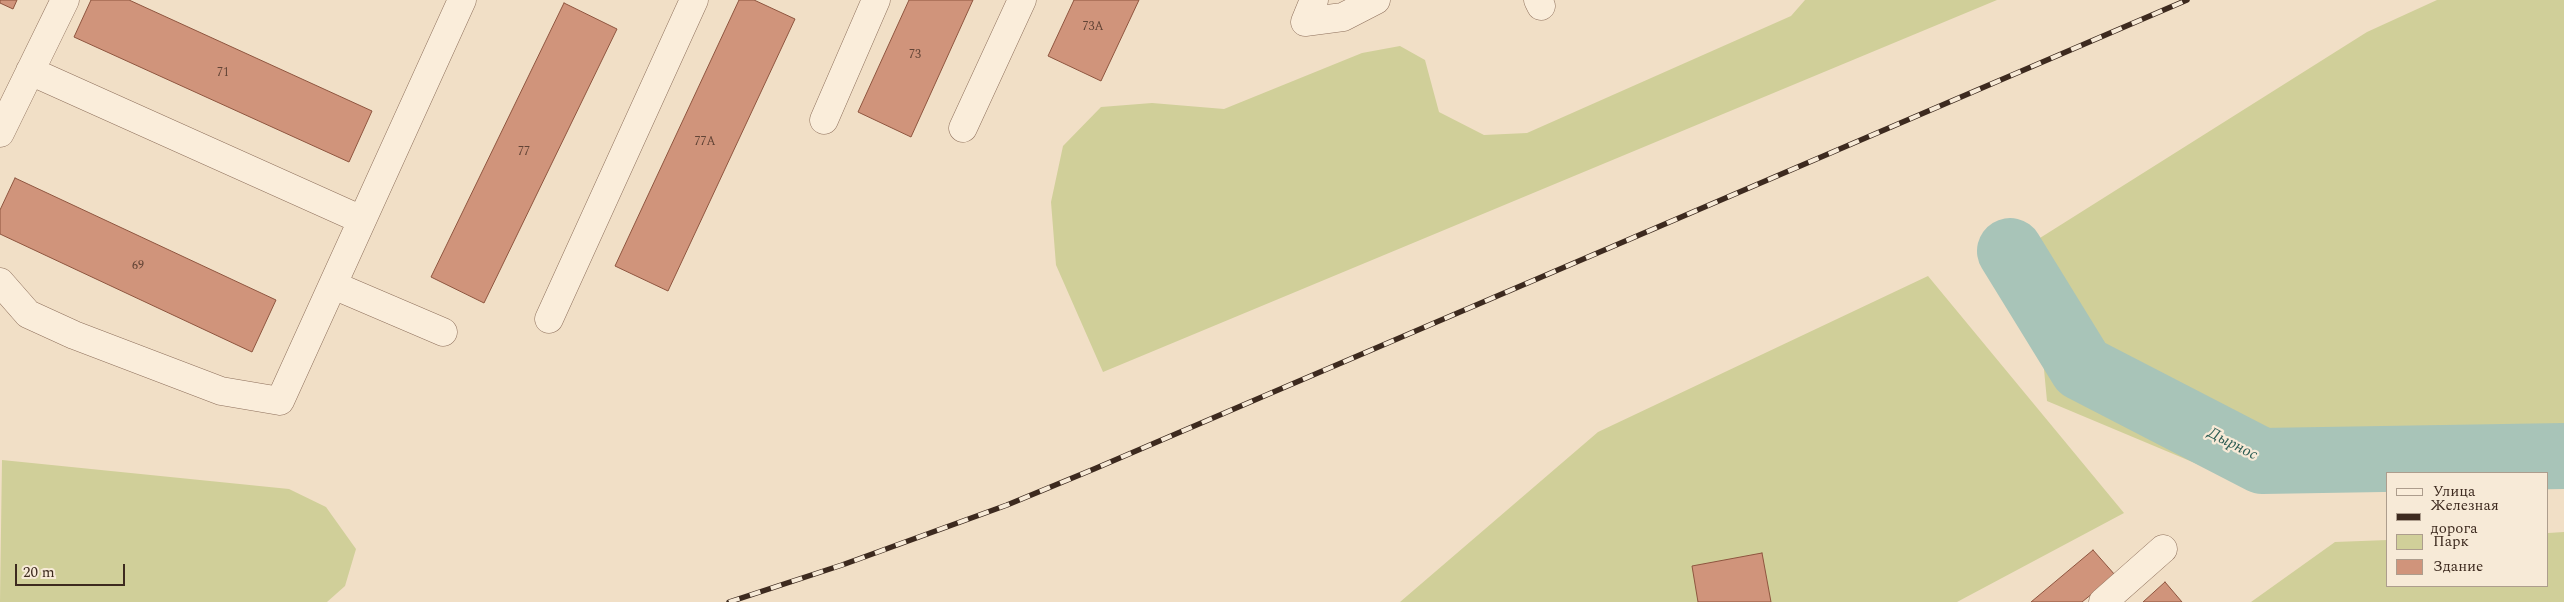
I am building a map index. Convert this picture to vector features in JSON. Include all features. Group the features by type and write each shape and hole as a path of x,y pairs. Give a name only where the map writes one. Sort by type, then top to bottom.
{"lane":[{"path":"0,134 7,102 30,71 65,0"},
{"path":"0,282 28,314 74,335 221,391 280,401 462,0"},
{"path":"549,319 694,0"},
{"path":"824,120 876,0"},
{"path":"963,128 1022,0"},
{"path":"1314,0 1305,22 1343,17 1376,0"},
{"path":"30,71 362,220"},
{"path":"333,285 443,332"},
{"path":"2103,602 2163,549"}],"green space":[{"path":"1805,0 1997,0 1103,372 1056,265 1051,202 1063,146 1101,107 1152,103 1224,109 1362,53 1400,46 1425,60 1439,112 1484,135 1527,133 1791,16"},
{"path":"2437,0 2564,0 2564,472 2386,472 2386,480 2252,487 2047,401 2032,243 2367,32"},
{"path":"1928,276 2124,513 1957,602 1400,602 1598,432"},
{"path":"2,460 289,489 326,507 356,549 345,586 327,602 0,602"},
{"path":"2564,532 2564,602 2251,602 2335,542 2386,540 2386,587 2549,587 2549,533"}],"building":[{"path":"0,0 17,0 13,9 0,3"},
{"path":"91,0 129,0 372,111 349,162 74,37"},
{"path":"739,0 754,0 795,19 668,291 615,266"},
{"path":"909,0 973,0 911,137 858,112"},
{"path":"1074,0 1139,0 1101,81 1048,56"},
{"path":"564,3 617,29 484,303 431,277"},
{"path":"15,178 276,300 252,352 0,234 0,210"},
{"path":"2093,550 2115,575 2082,602 2031,602"},
{"path":"1762,553 1771,602 1698,602 1692,566"},
{"path":"2165,582 2182,602 2143,602"}],"waterway":[{"name":"Дырнос","path":"2010,251 2082,368 2262,461 2564,456"}],"railway":[{"path":"729,602 842,565 1007,505 2187,0"}]}
